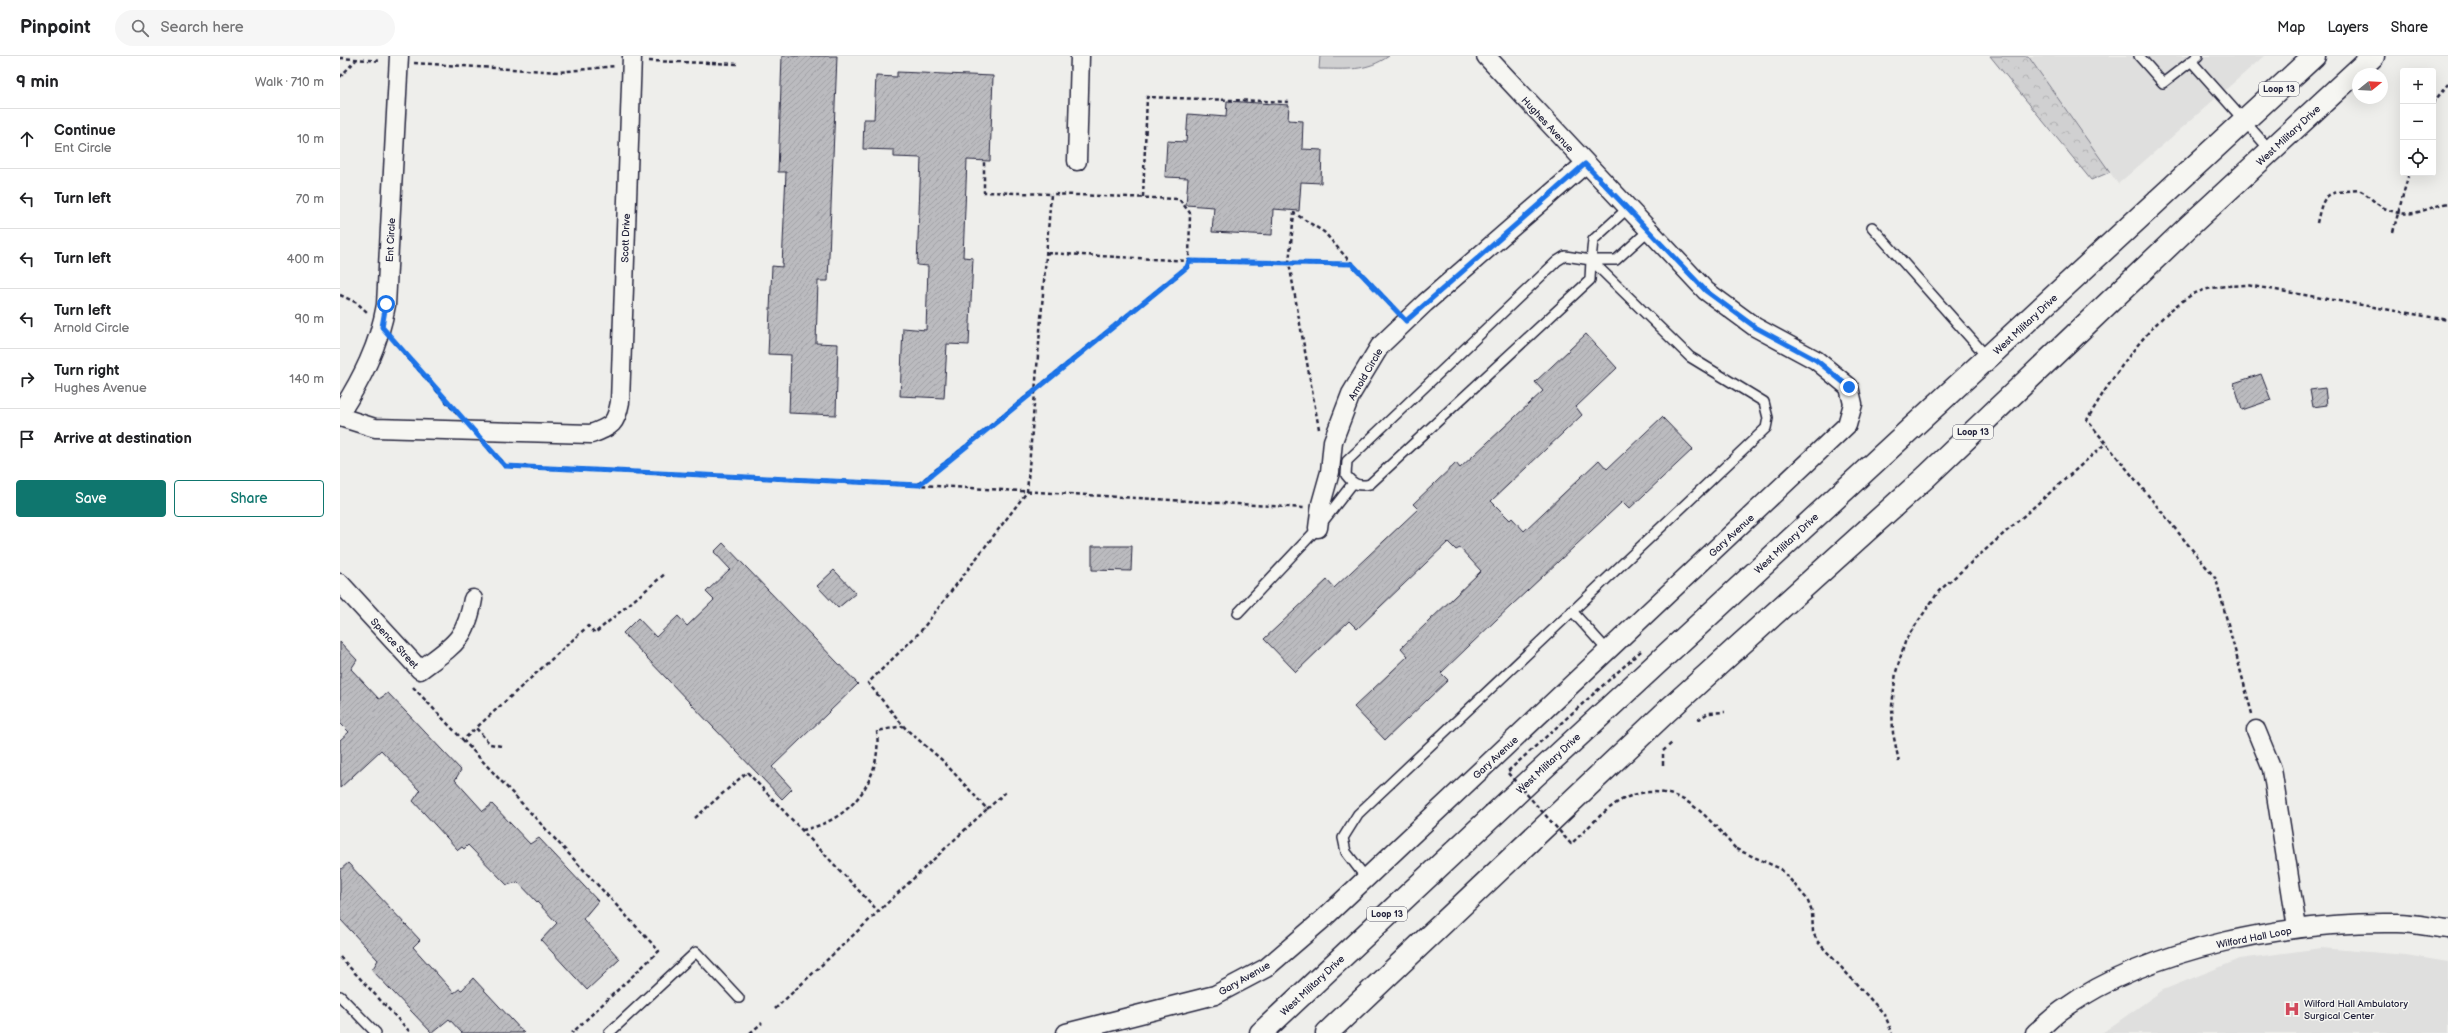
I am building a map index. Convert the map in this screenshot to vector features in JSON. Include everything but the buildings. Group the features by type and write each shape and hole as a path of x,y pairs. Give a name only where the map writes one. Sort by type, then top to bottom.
{"main road":[{"name":"West Military Drive","path":"1261,1033 1534,776 2314,56"},
{"name":"West Military Drive","path":"1327,1033 1667,711 1927,476 2373,56"}],"street":[{"path":"1077,161 1080,56"},
{"name":"Hughes Avenue","path":"1486,56 1627,209 1706,291 1729,310 1755,327 1816,360 1849,387"},
{"name":"Ent Circle","path":"340,413 372,356 382,327 389,270 399,59"},
{"name":"Scott Drive","path":"472,430 591,434 608,427 617,419 620,402 631,60"},
{"name":"Arnold Circle","path":"1318,528 1332,454 1332,441 1355,388 1380,346 1406,321 1585,164"},
{"name":"Gary Avenue","path":"1066,1033 1222,991 1266,968 1366,878 1847,425 1853,404 1849,387"},
{"path":"340,417 375,428 472,430"},
{"name":"Spence Street","path":"340,583 420,670 456,643 464,632 470,618 473,598"},
{"path":"2256,730 2272,769 2284,832 2297,928"},
{"name":"Wilford Hall Loop","path":"2035,1033 2065,1008 2108,982 2160,961 2225,940 2297,928 2398,923 2448,929"}],"lane":[{"path":"2139,56 2163,83 2194,59 2244,121 2271,151"},
{"path":"1627,209 1593,240 1591,260 1590,280 1370,484 1362,486 1353,483 1346,475 1347,461 1557,261 1565,256 1591,260 1616,260 1648,231"},
{"path":"1872,227 1988,358"},
{"path":"1366,878 1346,852 1343,838 1358,814 1766,428 1768,418 1764,402 1690,357 1591,260"},
{"path":"1332,454 1340,456 1354,454"},
{"path":"1238,613 1318,528 1353,483"},
{"path":"1572,611 1608,651"},
{"path":"608,1033 696,952 739,998"},
{"path":"340,996 376,1033"}],"path":[{"path":"340,58 399,59 559,72 631,60 739,64"},
{"path":"340,77 358,59"},
{"path":"2436,100 2448,84"},
{"path":"1143,197 1147,97 1289,102"},
{"path":"919,485 1187,267 1189,261 1190,213 1179,200 1143,197 984,192 984,161"},
{"path":"2393,232 2408,176"},
{"path":"2317,223 2322,201 2327,196 2336,192 2359,190 2383,208 2398,213 2420,213 2448,203"},
{"path":"988,809 942,760 904,726 868,683 920,632 1027,492 1051,194"},
{"path":"1332,454 1320,436 1289,263 1294,213 1324,232 1406,321"},
{"path":"1047,253 1189,261 1352,264"},
{"path":"2256,730 2216,578 2087,420 2107,384 2158,322 2190,296 2217,286 2247,285 2448,320"},
{"path":"340,295 357,303 382,327 505,466 919,485 1307,509"},
{"path":"1899,762 1893,733 1892,706 1896,672 1906,639 1939,591 2106,443"},
{"path":"501,746 490,744 476,728 588,626 595,633 666,572"},
{"path":"1641,651 1507,772 1571,844 1615,804 1630,796 1663,792 1682,798 1697,807 1736,849 1781,869 1807,899 1812,912 1813,932 1817,941 1885,1015 1892,1033"},
{"path":"1698,720 1708,713 1724,712"},
{"path":"802,830 830,821 858,800 869,783 876,764 878,746 877,731 904,726"},
{"path":"463,740 659,952 572,1033"},
{"path":"1663,765 1663,751 1673,742"},
{"path":"695,818 746,772 879,912"},
{"path":"776,1009 1007,790"},
{"path":"340,957 411,1033"},
{"path":"750,1033 762,1023"}],"shaded area":[{"path":"2028,56 2264,56 2118,184"},
{"name":"Wilford Hall Ambulatory Surgical Center","path":"2321,948 2406,955 2448,962 2448,1033 2102,1033 2163,990 2240,959"}],"green space":[{"path":"1320,56 1389,56 1372,65 1364,67 1319,69"},
{"path":"1990,56 2028,56 2110,172 2091,180"}],"place":[{"name":"Wilford Hall Ambulatory Surgical Center","path":"2292,1009"}],"route":[{"path":"386,304 382,327 505,466 919,485 1187,267 1189,261 1352,264 1406,321 1585,164 1690,276 1706,291 1729,310 1755,327 1816,360 1840,378 1849,387"}]}
